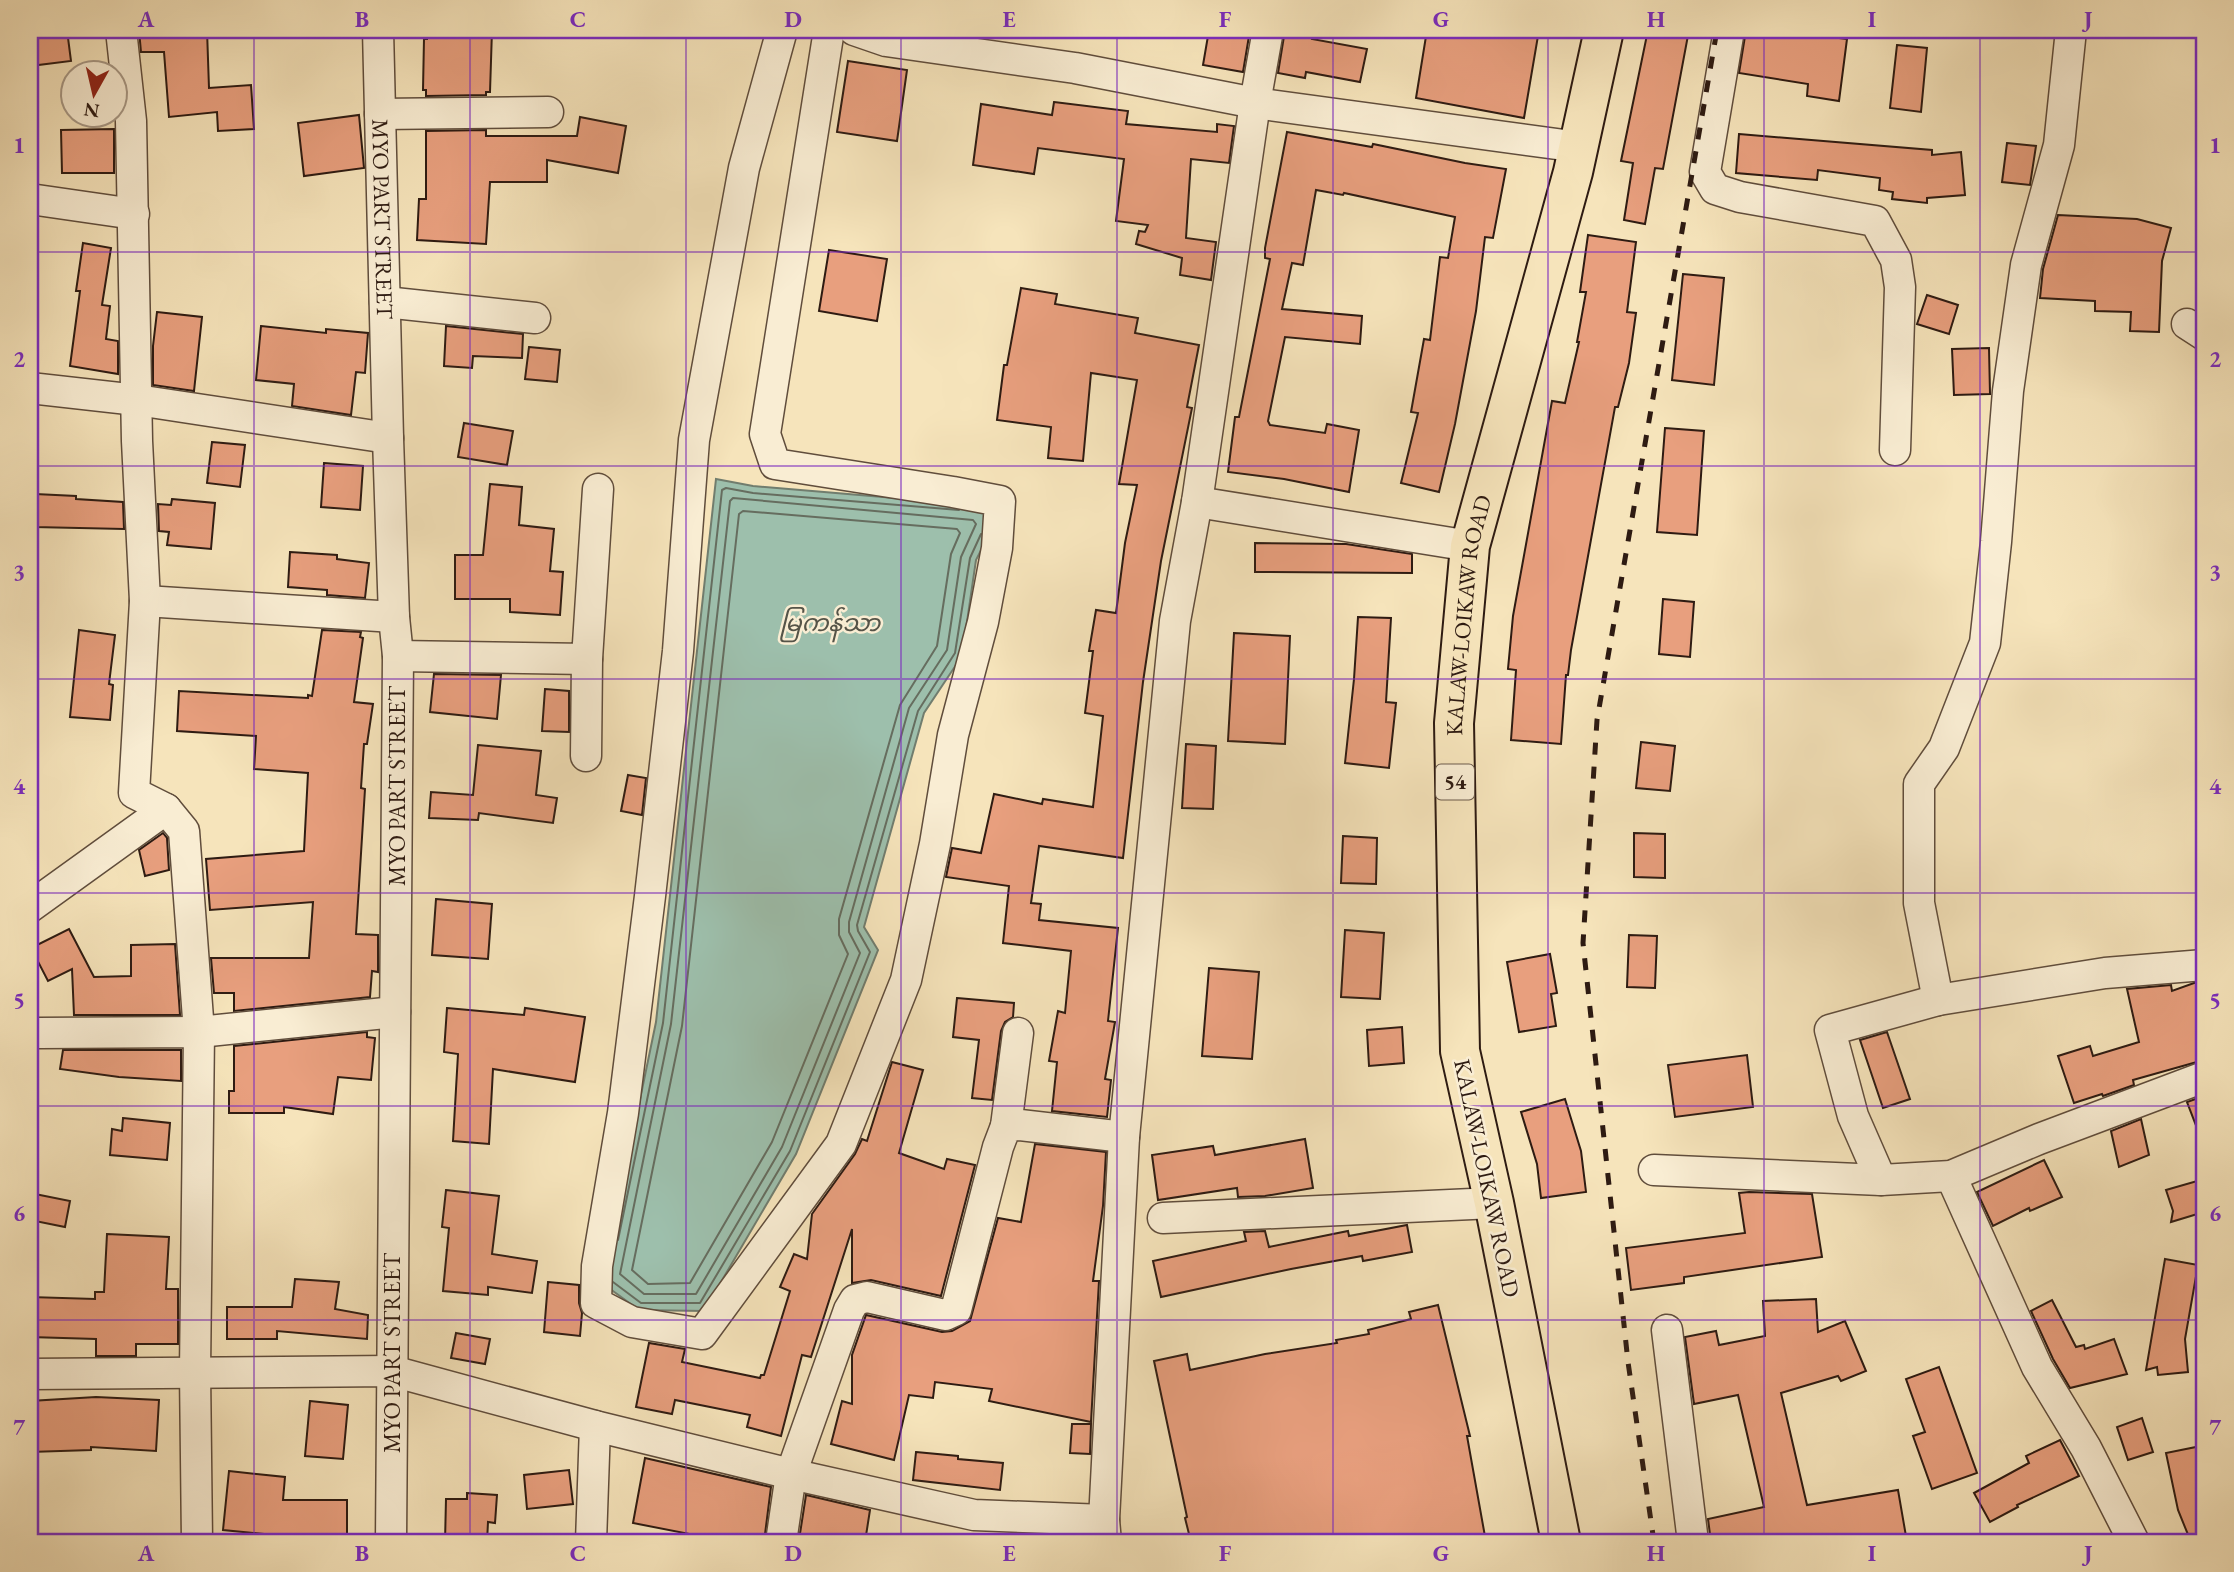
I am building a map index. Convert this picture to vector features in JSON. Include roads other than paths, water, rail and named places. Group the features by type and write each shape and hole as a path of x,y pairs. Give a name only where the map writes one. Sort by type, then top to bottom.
{"main road":[{"name":"KALAW-LOIKAW ROAD","path":"1561,1542 1494,1203 1460,1052 1454,723 1470,546 1578,147 1604,30"}],"street":[{"path":"121,30 131,121 137,400 145,601 134,793 166,809 184,831 199,1032 195,1371 197,1542"},
{"name":"MYO PART STREET","path":"378,30 388,438 394,617 398,656 391,1542"},
{"path":"782,30 744,168 694,440 678,651 650,896 623,1113 597,1266 596,1303 632,1322 702,1335 841,1144 906,981 935,844 953,735 983,622 997,548 1000,501 775,464 765,434 829,30"},
{"path":"854,30 886,41 1075,68 1255,103 1578,147"},
{"path":"30,1374 392,1371 595,1426 791,1474 974,1514 1105,1531 1124,1136 1175,621 1197,502 1268,30"},
{"path":"1729,30 1705,173 1715,189 1740,197 1875,221 1896,260 1900,288 1895,450"},
{"path":"1938,1000 1919,903 1920,784 1944,748 1985,643 2008,391 2018,315 2026,265 2059,145 2071,30"},
{"path":"380,114 548,112"},
{"path":"30,199 134,214"},
{"path":"385,302 535,318"},
{"path":"30,388 137,400 388,438"},
{"path":"586,756 587,659 598,489"},
{"path":"1197,502 1470,546"},
{"path":"145,601 394,617"},
{"path":"398,656 587,659"},
{"path":"30,907 166,809"},
{"path":"1881,1180 1853,1116 1830,1030 1938,1000 2105,974 2204,965"},
{"path":"39,1033 199,1032 395,1012"},
{"path":"782,1542 791,1474 849,1310 855,1300 867,1297 945,1315 956,1310 998,1147 1006,1126 1018,1033"},
{"path":"1654,1170 1881,1180 1951,1176 2039,1139 2204,1077"},
{"path":"1006,1126 1020,1125 1124,1136"},
{"path":"1951,1176 2037,1367 2086,1448 2134,1542"},
{"path":"1163,1219 1494,1203"},
{"path":"1667,1330 1693,1542"},
{"path":"591,1542 595,1426"}],"water":[{"path":"1055,30 1132,30 1132,36"},
{"name":"မြကန်သာ","path":"716,479 753,486 989,506 994,525 976,560 962,656 924,713 864,927 878,950 796,1154 704,1311 639,1310 602,1283 656,1022"}],"railway":[{"path":"1654,1542 1628,1362 1583,943 1597,720 1717,30"}]}
